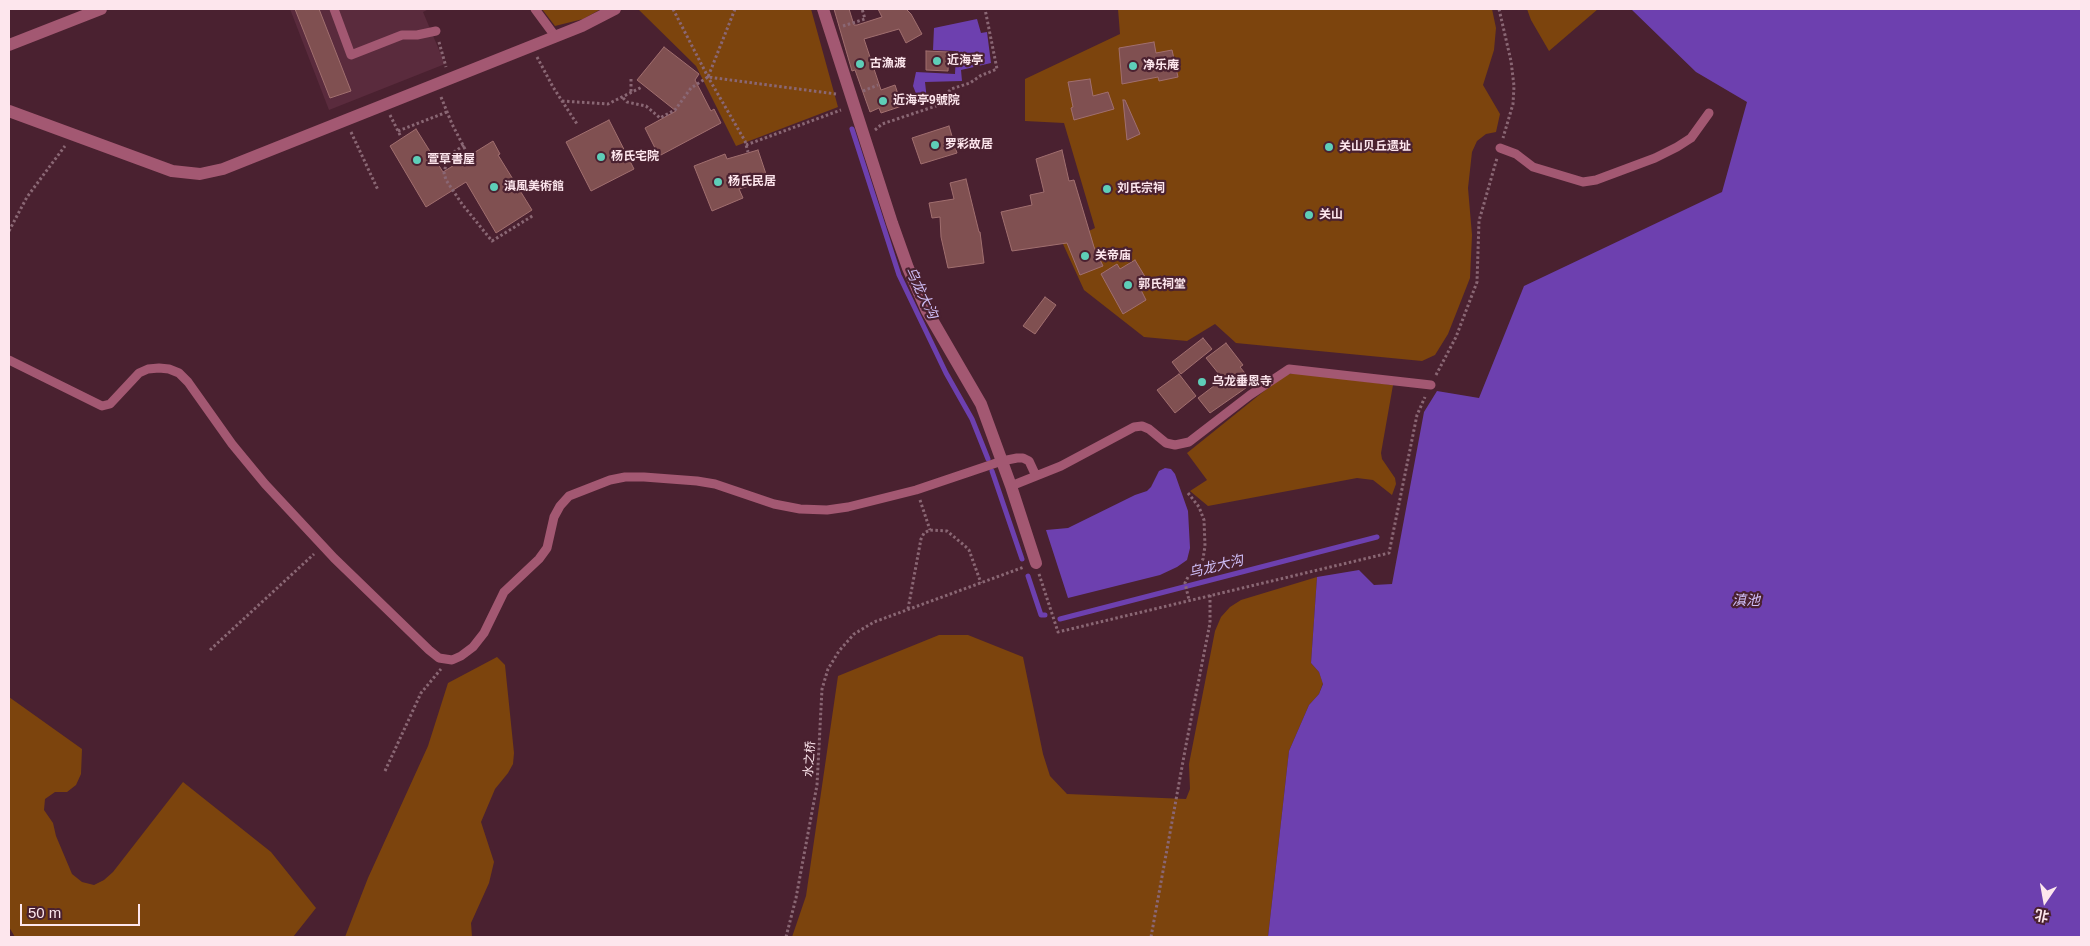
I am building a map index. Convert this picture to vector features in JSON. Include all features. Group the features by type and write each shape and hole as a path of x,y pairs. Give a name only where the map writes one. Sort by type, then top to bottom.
{"street":[{"path":"9,45 101,9"},
{"path":"9,111 172,171 200,174 223,169 582,26 615,9"},
{"path":"823,9 908,268 927,311 981,404 1011,486 1036,563"}],"lane":[{"path":"334,9 352,55 402,34 417,35 436,31"},
{"path":"535,9 555,36"},
{"path":"1500,148 1516,154 1533,167 1583,182 1596,180 1655,158 1677,147 1691,138 1709,113"},
{"path":"9,360 102,406 110,404 115,400 131,380 139,373 148,369 169,369 179,373 188,382 232,444 265,484 323,546 429,650 439,658 452,660 462,656 473,647 484,633 504,592 539,560 547,548 554,517 560,506 569,496 610,480 625,477 644,477 696,481 715,484 774,504 800,509 827,510 848,507 916,490 1002,461 1023,458 1032,465 1036,476"},
{"path":"1011,486 1062,466 1134,427 1142,426 1149,428 1166,443 1176,445 1189,442 1250,395 1289,369 1430,385"}],"path":[{"path":"673,9 748,152"},
{"path":"623,98 627,102 646,106 660,118 674,110 691,88 708,77 735,9"},
{"path":"830,31 865,19 862,9"},
{"path":"863,134 873,131 882,124 936,106 951,89 970,83 980,76 997,69 985,9"},
{"path":"1036,563 1058,632 1389,553 1417,415 1430,385 1456,337 1477,282 1479,221 1513,104 1514,86 1511,61 1499,9"},
{"path":"436,31 444,60"},
{"path":"532,45 546,74 577,124"},
{"path":"708,77 850,96"},
{"path":"631,79 631,94"},
{"path":"436,83 468,153"},
{"path":"562,101 608,104 642,87"},
{"path":"384,104 401,137"},
{"path":"746,145 840,110"},
{"path":"398,131 448,112"},
{"path":"346,119 378,190"},
{"path":"9,231 27,197 64,146 68,133"},
{"path":"464,146 450,155 447,160 444,173 446,180 462,204 492,240 534,215"},
{"path":"916,490 930,530"},
{"path":"1188,492 1199,507 1204,520 1205,546 1203,559 1197,570 1185,582 1189,600"},
{"path":"908,610 921,539 924,533 930,530 947,531 969,550 981,583"},
{"path":"210,650 323,546"},
{"name":"水之桥","path":"786,937 796,898 812,816 820,744 820,701 824,680 839,650 848,639 865,626 1036,563"},
{"path":"1151,937 1210,624 1210,595"},
{"path":"385,771 422,693 444,666 446,659"}],"shaded area":[{"path":"290,9 429,9 423,12 445,64 329,110"},
{"path":"542,9 601,9 583,19 555,26"},
{"path":"638,9 811,9 838,107 736,146 696,66"},
{"path":"1118,9 1492,9 1496,28 1494,50 1483,85 1500,114 1496,132 1486,134 1477,141 1472,152 1468,188 1472,235 1470,278 1448,334 1435,355 1422,361 1236,343 1215,324 1187,341 1144,337 1084,290 1063,244 1095,228 1064,123 1025,121 1025,79 1120,34"},
{"path":"1527,9 1598,9 1549,51 1531,20"},
{"path":"1295,373 1393,385 1381,453 1382,459 1395,478 1396,484 1392,495 1373,480 1357,478 1208,506 1190,491 1207,480 1187,453 1284,375"},
{"path":"1317,577 1311,663 1319,672 1323,683 1319,694 1309,705 1289,751 1268,937 792,937 806,896 838,676 939,635 968,635 1023,657 1043,754 1050,776 1067,794 1186,799 1190,789 1189,764 1215,631 1221,617 1230,607 1241,600"},
{"path":"497,657 505,665 514,753 513,764 495,789 481,822 494,862 489,883 471,923 472,937 345,937 368,878 428,746 448,683"},
{"path":"9,697 82,749 81,774 76,785 67,792 55,792 45,799 44,810 53,823 56,836 72,874 82,882 94,885 104,880 113,872 183,782 271,852 316,908 293,937 15,937 9,927"}],"water":[{"name":"滇池","path":"1631,9 2081,9 2081,937 1268,937 1289,751 1309,705 1319,694 1323,684 1319,672 1311,663 1317,577 1359,570 1374,585 1392,584 1424,412 1437,391 1479,398 1524,286 1722,192 1747,102 1696,72"},
{"path":"977,19 981,33 987,32 991,63 961,70 962,81 925,82 927,100 919,101 913,86 916,72 955,74 956,51 933,50 934,28"},
{"path":"1165,468 1171,469 1175,474 1188,511 1190,548 1187,560 1160,575 1068,598 1046,530 1068,528 1147,491 1159,471"}],"building":[{"path":"295,9 319,9 351,91 330,98"},
{"path":"834,9 849,9 854,25 882,17 878,9 906,9 911,14 922,34 906,43 899,29 864,39 881,90 895,85 902,106 881,113 879,108 870,112 855,70 852,71"},
{"path":"1154,42 1156,53 1172,50 1178,77 1159,81 1158,77 1122,84 1119,48"},
{"path":"664,47 699,74 695,80 711,111 714,109 721,123 659,156 645,128 676,111 637,80"},
{"name":"近海亭","path":"926,51 949,52 948,71 926,70"},
{"path":"1090,79 1093,96 1108,92 1114,109 1074,120 1068,82"},
{"path":"1123,100 1125,100 1140,134 1127,140"},
{"name":"杨氏宅院","path":"609,120 634,169 591,191 566,142"},
{"name":"罗彩故居","path":"949,126 957,153 921,164 912,138"},
{"path":"416,129 443,172 493,141 500,154 498,155 532,210 496,233 466,182 426,207 390,146"},
{"name":"杨氏民居","path":"758,150 768,180 739,189 743,198 712,211 694,166 725,154 727,159"},
{"path":"1062,150 1069,181 1074,180 1094,247 1103,266 1080,275 1067,243 1012,251 1001,212 1032,205 1030,195 1044,192 1036,159"},
{"path":"966,179 980,232 984,263 948,268 941,237 940,217 932,218 929,203 954,199 950,183"},
{"name":"郭氏祠堂","path":"1135,260 1150,285 1141,290 1146,300 1123,314 1101,274 1117,264 1120,269"},
{"path":"1045,297 1056,305 1035,334 1023,326"},
{"path":"1203,338 1212,349 1181,374 1172,362"},
{"path":"1226,343 1243,365 1240,367 1253,383 1210,413 1198,398 1223,379 1206,358"},
{"path":"1179,374 1196,396 1175,413 1157,390"}],"waterway":[{"name":"乌龙大沟","path":"852,129 899,275 946,373 972,419 988,459"},
{"name":"乌龙大沟","path":"992,471 1022,559"},
{"name":"乌龙大沟","path":"1060,619 1377,537"},
{"name":"乌龙大沟","path":"1028,576 1041,615 1045,615"}],"place":[{"name":"近海亭","path":"937,61"},
{"name":"古漁渡","path":"860,64"},
{"name":"净乐庵","path":"1133,66"},
{"name":"近海亭9號院","path":"883,101"},
{"name":"罗彩故居","path":"935,145"},
{"name":"关山贝丘遗址","path":"1329,147"},
{"name":"杨氏宅院","path":"601,157"},
{"name":"萱草書屋","path":"417,160"},
{"name":"杨氏民居","path":"718,182"},
{"name":"滇風美術館","path":"494,187"},
{"name":"刘氏宗祠","path":"1107,189"},
{"name":"关山","path":"1309,215"},
{"name":"关帝庙","path":"1085,256"},
{"name":"郭氏祠堂","path":"1128,285"},
{"name":"乌龙垂恩寺","path":"1202,382"}]}
